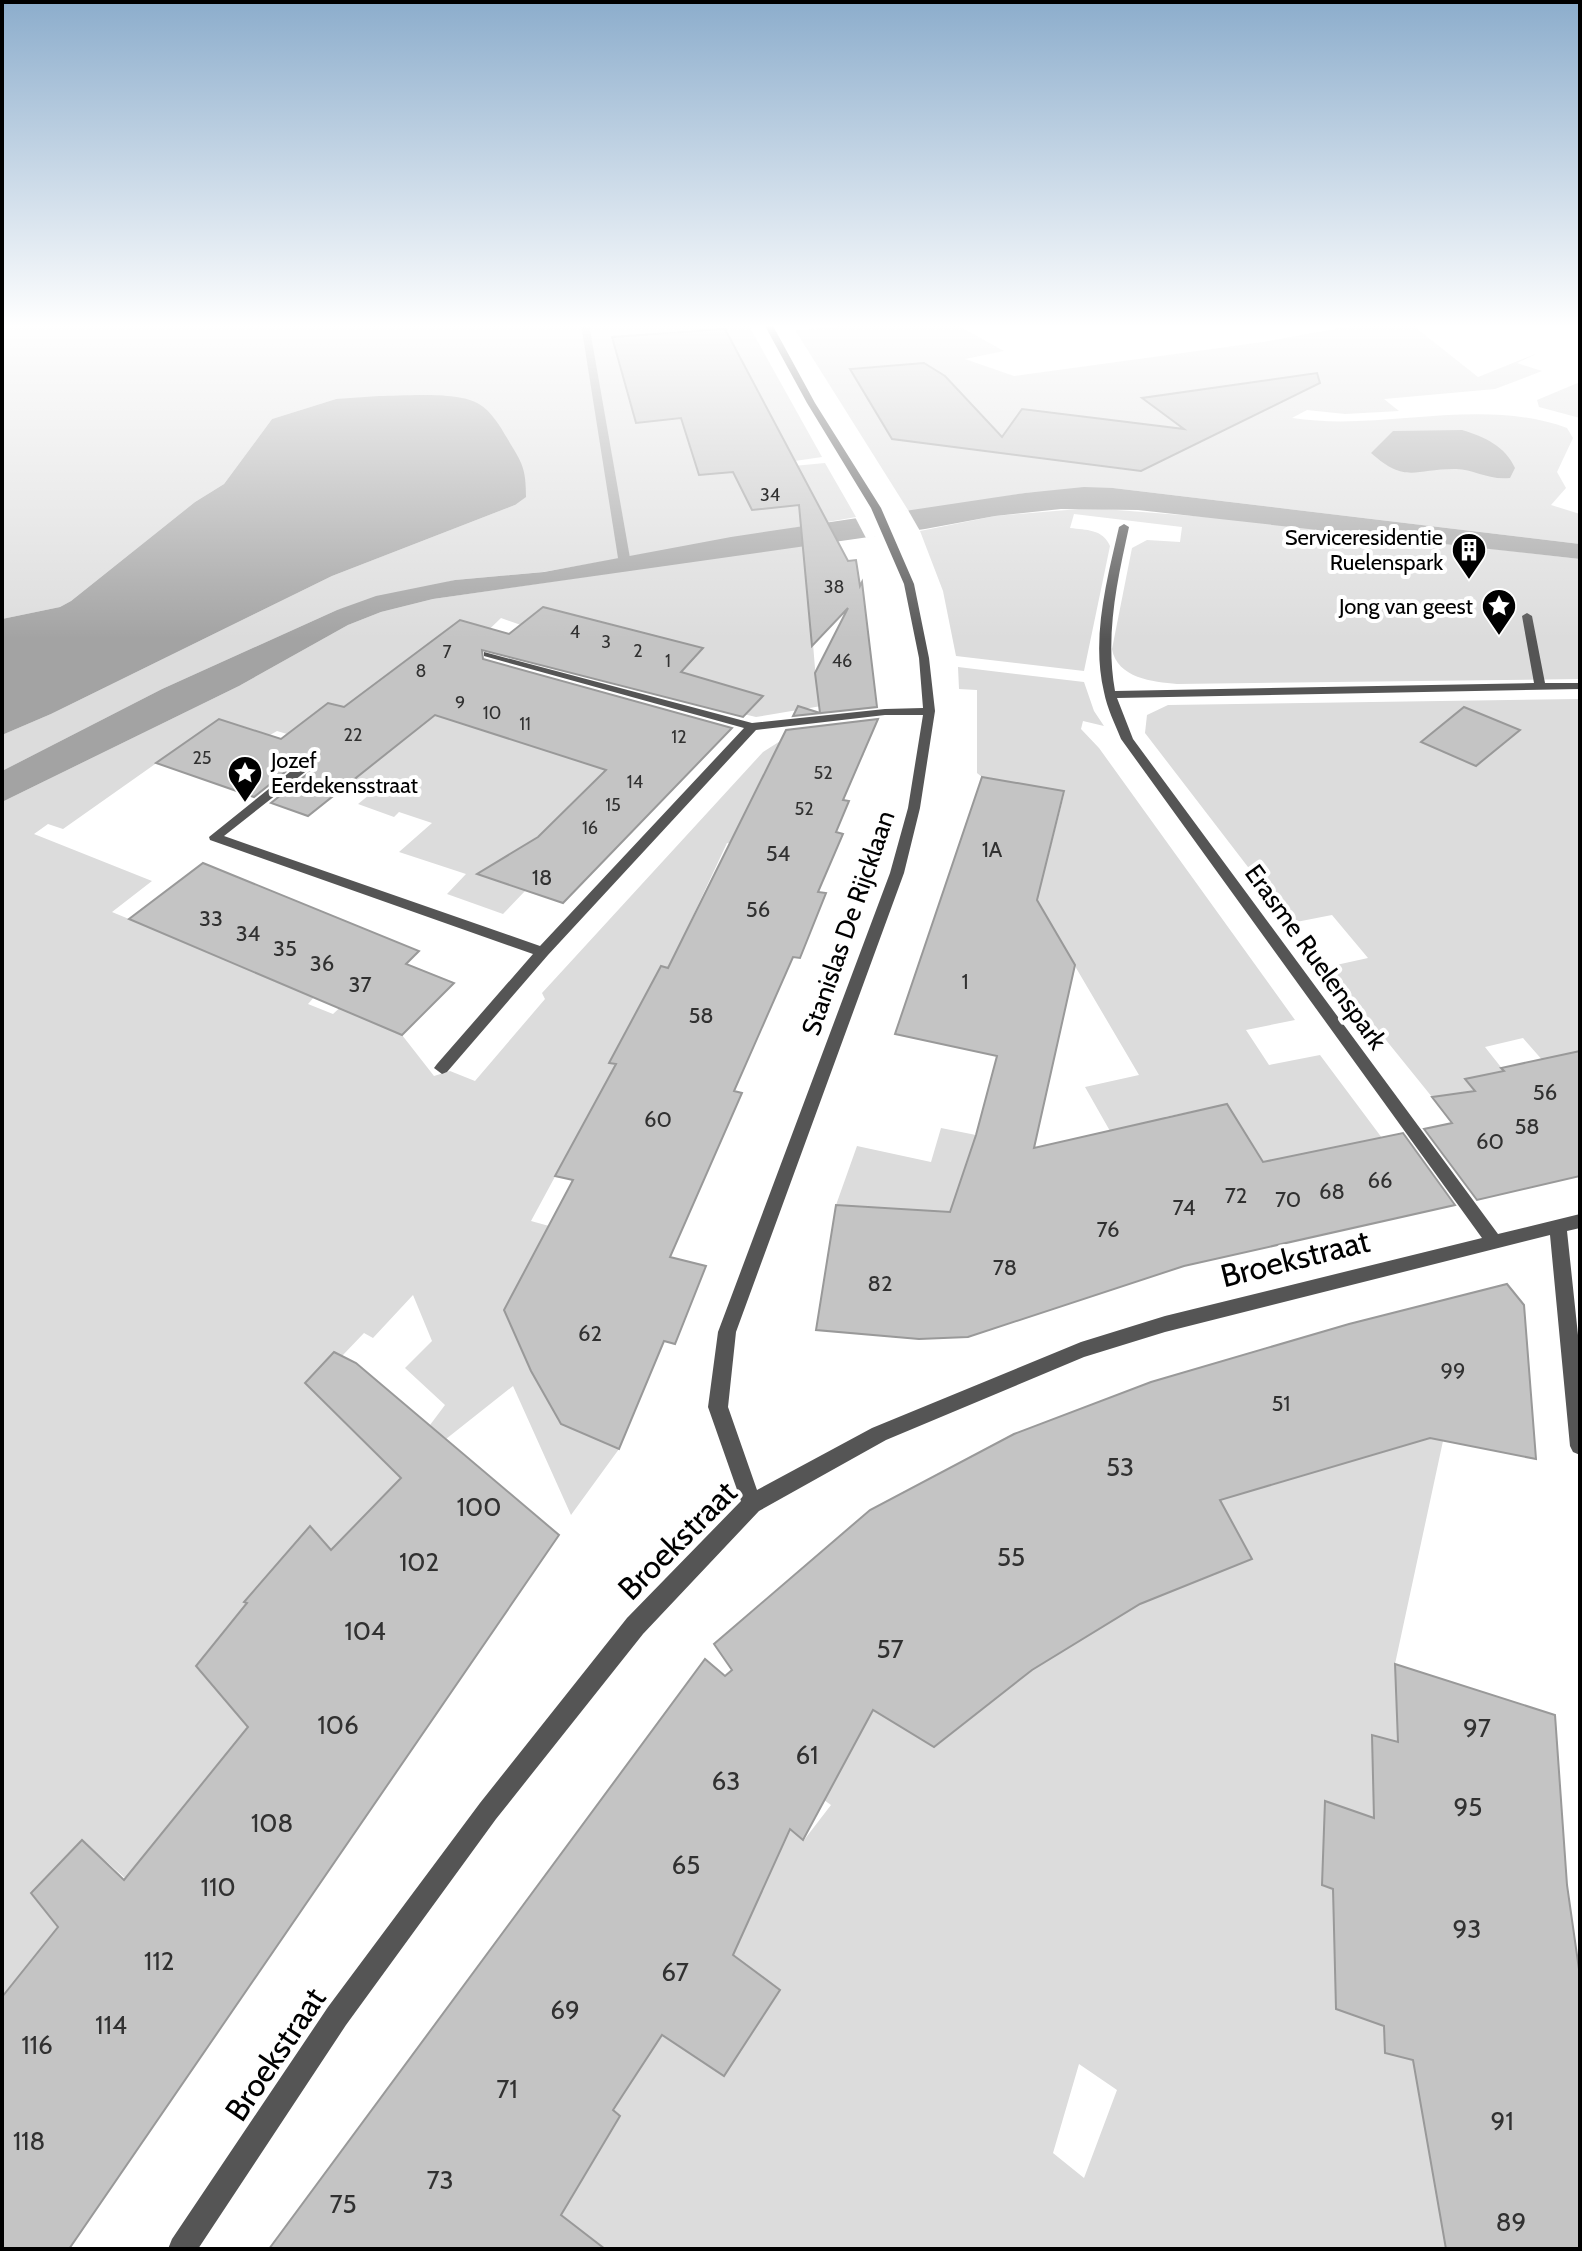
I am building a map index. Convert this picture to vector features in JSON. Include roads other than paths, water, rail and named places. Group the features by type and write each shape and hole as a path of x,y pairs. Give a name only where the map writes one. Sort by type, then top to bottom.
{"street":[{"name":"Stanislas De Rijcklaan","path":"752,1504 718,1407 727,1332 897,873 914,808 929,711 924,658 909,584 876,508 827,429"},
{"name":"Erasme Ruelenspark","path":"1124,527 1104,637 1104,663 1110,695 1127,739 1494,1242"},
{"path":"1527,616 1540,686"},
{"path":"488,654 752,727 885,712 929,711"},
{"path":"1110,695 1580,686"},
{"path":"442,1068 543,952 752,727"},
{"path":"310,762 215,837 543,952"},
{"name":"Broekstraat","path":"182,2249 337,2016 488,1811 635,1626 752,1504 879,1434 1081,1350 1165,1324 1580,1221"},
{"path":"1558,1226 1580,1446"}],"waterway":[{"path":"603,429 624,558"}],"place":[{"name":"Serviceresidentie Ruelenspark","path":"1469,581"},
{"name":"Jong van geest","path":"1499,637"},
{"name":"Jozef Eerdekensstraat","path":"245,804"}]}
